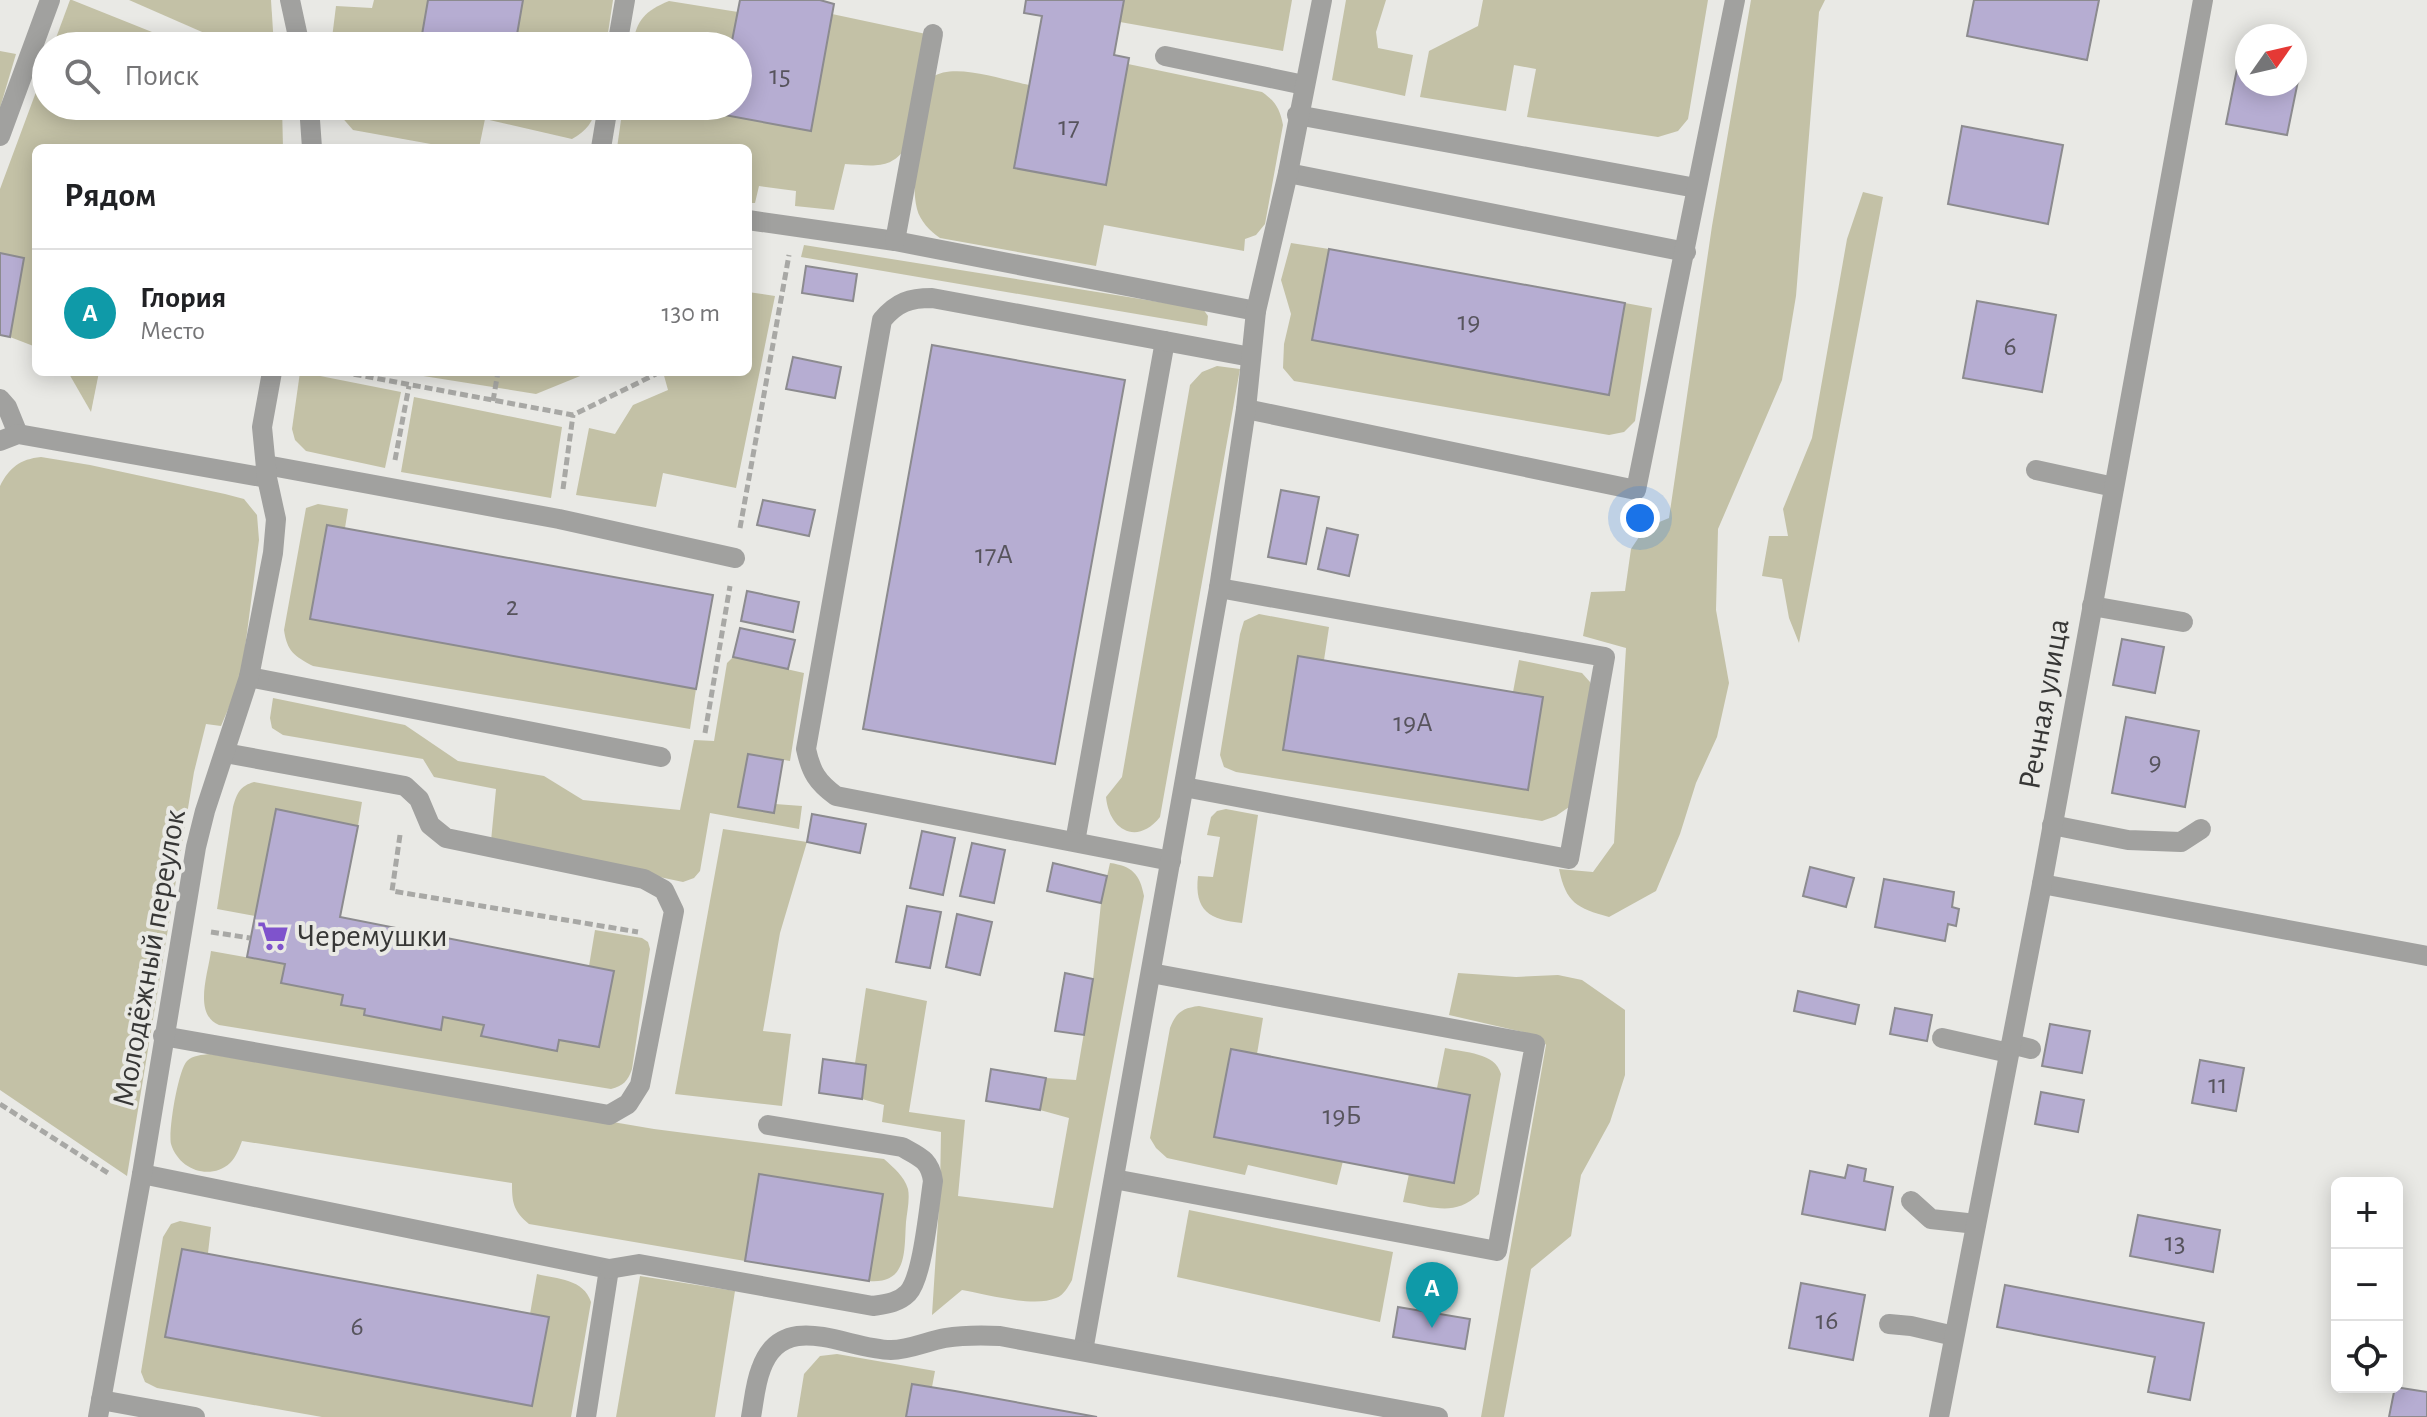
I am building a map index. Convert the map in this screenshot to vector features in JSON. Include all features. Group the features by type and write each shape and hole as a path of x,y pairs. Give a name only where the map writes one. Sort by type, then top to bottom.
{"street":[{"path":"38,32 50,0"},
{"path":"290,0 297,32"},
{"path":"619,32 625,0"},
{"path":"1083,1351 1219,588 1246,409 1256,311 1288,173 1322,0"},
{"path":"1246,409 1636,490 1735,0"},
{"name":"Речная улица","path":"1939,1417 2042,884 2203,0"},
{"path":"895,241 933,34"},
{"path":"0,136 32,49"},
{"path":"1165,56 1304,85"},
{"path":"1297,115 1696,188"},
{"path":"310,120 312,144"},
{"path":"602,144 606,120"},
{"path":"1288,173 1686,252"},
{"path":"752,221 895,241 1256,311"},
{"path":"1171,861 836,796 821,785 811,772 806,749 879,335 882,320 892,308 912,298 932,298 1251,357"},
{"path":"1075,842 1165,341"},
{"name":"Молодёжный переулок","path":"99,1408 196,847 249,677 273,553 276,519 266,471 262,427 271,376"},
{"path":"0,399 7,407 9,437 390,488 559,519 735,558"},
{"path":"2036,470 2114,487"},
{"path":"1184,787 1569,859 1605,657 1219,588"},
{"path":"2092,606 2183,622"},
{"path":"249,677 661,757"},
{"path":"163,1036 609,1115 628,1104 640,1085 674,911 664,890 644,879 446,838 430,825 419,799 405,786 225,753"},
{"path":"2052,825 2128,840 2181,842 2201,829"},
{"path":"2042,884 2427,956"},
{"path":"1114,1179 1497,1251 1535,1044 1151,973"},
{"path":"1942,1038 2031,1049"},
{"path":"140,1184 609,1269 639,1264 873,1306 894,1303 909,1292 918,1276 933,1181 931,1168 919,1156 902,1147 768,1125"},
{"path":"1911,1201 1931,1219 1976,1224"},
{"path":"586,1417 609,1269"},
{"path":"1889,1324 1954,1336"},
{"path":"751,1417 760,1369 770,1351 788,1337 808,1334 893,1350 946,1338 986,1335 1438,1417"},
{"path":"99,1408 195,1417"}],"path":[{"path":"705,733 794,226"},
{"path":"361,376 573,415 652,376"},
{"path":"493,401 497,376"},
{"path":"390,488 409,386"},
{"path":"559,519 573,415"},
{"path":"401,832 392,891 669,938"},
{"path":"207,931 250,938"},
{"path":"0,1104 140,1184"}],"shaded area":[{"path":"72,0 152,32 58,32"},
{"path":"129,0 271,0 273,32 202,32"},
{"path":"374,0 428,0 422,32 333,32 336,6 372,8"},
{"path":"523,0 613,0 608,32 517,32"},
{"path":"1124,0 1292,0 1283,51 1120,22"},
{"path":"1346,0 1386,0 1376,32 1378,48 1413,55 1405,96 1332,80"},
{"path":"1483,0 1708,0 1688,119 1678,131 1658,137 1527,117 1536,69 1514,65 1506,111 1420,97 1429,51 1478,26"},
{"path":"1751,0 1825,0 1819,12 1796,296 1782,380 1718,529 1716,610 1729,683 1717,737 1696,783 1680,834 1656,891 1609,917 1581,907 1569,897 1559,869 1593,872 1614,843 1626,648 1583,636 1591,592 1625,591 1631,549 1645,528 1669,518 1712,226"},
{"path":"669,1 738,12 734,32 636,32 643,17"},
{"path":"832,14 926,34 905,148 886,163 845,164 834,210 795,206 796,191 759,186 755,203 752,203 752,144 618,144 621,120 751,120 811,131"},
{"path":"0,51 16,54 0,108"},
{"path":"1128,64 1262,92 1276,106 1283,125 1265,224 1256,235 1245,239 1244,251 1104,225 1096,266 940,238 920,218 915,179 932,77 953,71 966,72 1029,85 1014,168 1106,184"},
{"path":"32,103 32,120 282,120 283,144 32,144 32,345 10,337 24,258 0,253 0,189"},
{"path":"344,120 485,120 480,144 431,144 353,130"},
{"path":"489,120 591,120 572,139"},
{"path":"1863,192 1883,197 1799,643 1789,618 1782,579 1762,576 1769,536 1788,536 1783,509 1812,438 1847,239"},
{"path":"1291,243 1329,249 1313,340 1608,395 1625,303 1652,308 1635,421 1624,432 1609,435 1294,381 1283,368 1284,344 1291,314 1281,280"},
{"path":"804,245 1203,309 1208,316 1207,326 801,257"},
{"path":"752,293 775,296 736,488 663,473 656,507 576,495 589,428 615,434 633,405 668,390 664,376 752,376"},
{"path":"1217,366 1240,369 1160,817 1151,826 1134,832 1118,825 1112,818 1106,797 1122,777 1190,385 1202,372"},
{"path":"70,376 98,376 91,412"},
{"path":"299,376 320,376 401,392 385,468 306,451 295,440 292,429"},
{"path":"423,376 580,376 536,394"},
{"path":"414,397 562,427 551,498 401,472"},
{"path":"41,457 244,499 257,515 259,540 241,679 221,726 206,724 194,772 127,1176 0,1090 0,486 16,466"},
{"path":"318,504 348,509 345,528 327,525 311,619 696,689 690,729 313,666 301,659 289,648 284,630 306,508"},
{"path":"1259,614 1329,627 1324,660 1298,657 1283,750 1528,790 1543,698 1513,692 1519,660 1582,673 1590,682 1591,693 1569,807 1542,821 1236,772 1224,767 1220,755 1240,634 1244,621"},
{"path":"733,657 804,673 790,761 748,754 775,804 802,806 799,829 710,813 700,871 694,878 683,882 491,841 496,789 434,777 423,759 283,735 272,728 270,718 273,698 405,725 458,761 544,776 583,800 680,810 694,740 714,741 727,663"},
{"path":"254,782 362,802 358,826 276,809 255,916 217,909 233,807 240,791"},
{"path":"1226,809 1258,815 1242,923 1206,912 1197,888 1198,876 1213,877 1220,837 1207,835 1211,817 1217,811"},
{"path":"723,829 807,842 780,933 763,1031 791,1034 782,1106 675,1094"},
{"path":"1110,863 1134,872 1144,896 1072,1280 1061,1295 1047,1301 1023,1301 962,1290 932,1315 941,1132 882,1122 884,1105 862,1099 866,1065 855,1063 866,988 927,1001 909,1112 965,1120 958,1196 1053,1208 1069,1118 1040,1110 1046,1078 1076,1080 1093,979 1101,903"},
{"path":"595,930 642,938 648,942 650,949 632,1069 624,1082 611,1089 219,1025 211,1020 204,1003 211,951 285,964 282,983 343,995 341,1004 365,1009 364,1015 440,1030 443,1017 484,1025 481,1035 557,1050 559,1040 598,1047 589,966"},
{"path":"1458,973 1516,977 1558,975 1582,980 1625,1010 1625,1075 1610,1122 1581,1175 1571,1236 1531,1269 1504,1417 1481,1417 1546,1045 1540,1036 1449,1015"},
{"path":"1199,1006 1263,1018 1257,1054 1231,1049 1215,1137 1343,1161 1337,1185 1248,1165 1245,1175 1167,1158 1156,1148 1150,1138 1170,1028 1181,1012"},
{"path":"1445,1048 1486,1057 1493,1061 1501,1074 1479,1194 1461,1206 1434,1208 1403,1202 1409,1174 1454,1182 1470,1095 1437,1088"},
{"path":"210,1054 654,1129 884,1159 901,1176 908,1189 904,1254 891,1277 869,1281 882,1194 759,1174 745,1261 529,1224 514,1206 512,1183 242,1141 230,1163 213,1171 196,1170 181,1160 171,1144 172,1115 180,1076 187,1061 195,1056"},
{"path":"1189,1210 1393,1252 1380,1322 1177,1277"},
{"path":"180,1221 211,1227 208,1253 182,1249 166,1337 532,1406 549,1318 530,1314 537,1274 576,1284 591,1302 571,1417 322,1417 157,1388 145,1382 141,1372 163,1237 171,1224"},
{"path":"640,1276 735,1291 715,1417 616,1417"},
{"path":"837,1354 935,1371 932,1387 912,1384 906,1417 797,1417 804,1374 820,1356"}],"building":[{"path":"428,0 523,0 517,32 422,32"},
{"path":"740,0 820,0 834,4 811,131 751,120 752,32 734,32"},
{"path":"1026,0 1124,0 1114,55 1129,58 1106,185 1014,168 1042,16 1024,13"},
{"path":"1974,0 2099,0 2087,60 1967,36"},
{"path":"2235,79 2235,96 2295,96 2287,135 2226,124"},
{"path":"1962,126 2063,145 2048,224 1948,204"},
{"path":"1329,249 1625,303 1609,395 1312,340"},
{"path":"0,253 24,258 10,337 0,335"},
{"path":"806,266 857,274 853,301 802,293"},
{"path":"1977,301 2056,315 2042,392 1963,378"},
{"path":"932,345 1125,380 1055,764 863,729"},
{"path":"793,357 841,367 835,398 786,389"},
{"path":"1281,490 1319,497 1306,564 1268,557"},
{"path":"763,500 815,510 809,536 757,525"},
{"path":"327,525 713,595 696,689 310,619"},
{"path":"1327,528 1358,535 1349,576 1318,569"},
{"path":"747,591 799,602 793,632 741,621"},
{"path":"740,628 795,640 788,669 733,657"},
{"path":"2122,639 2164,647 2155,693 2113,685"},
{"path":"1298,656 1543,697 1528,790 1283,750"},
{"path":"2126,717 2199,731 2185,807 2112,793"},
{"path":"748,754 783,760 774,813 738,807"},
{"path":"276,809 358,826 340,917 614,971 599,1047 559,1040 557,1051 481,1036 484,1025 443,1017 441,1030 364,1015 365,1009 341,1005 343,995 281,983 285,964 247,957"},
{"path":"812,814 866,824 860,853 807,842"},
{"path":"922,831 955,838 943,895 910,888"},
{"path":"972,843 1005,850 994,903 960,896"},
{"path":"1053,863 1107,876 1101,903 1047,891"},
{"path":"1810,867 1854,878 1846,907 1803,896"},
{"path":"1884,879 1954,892 1952,907 1959,909 1956,926 1948,924 1945,941 1875,927"},
{"path":"907,906 941,912 930,968 896,962"},
{"path":"957,914 992,922 980,975 946,967"},
{"path":"1065,973 1093,979 1084,1035 1055,1031"},
{"path":"1798,991 1859,1005 1855,1024 1794,1011"},
{"path":"1895,1008 1932,1015 1927,1041 1890,1034"},
{"path":"2050,1024 2090,1031 2082,1073 2042,1066"},
{"path":"1231,1049 1470,1095 1454,1183 1214,1137"},
{"path":"823,1059 866,1065 862,1099 819,1093"},
{"path":"2200,1060 2244,1068 2236,1111 2192,1103"},
{"path":"991,1069 1046,1078 1040,1110 986,1101"},
{"path":"2041,1092 2084,1100 2078,1132 2035,1124"},
{"path":"1848,1165 1866,1169 1864,1181 1893,1187 1885,1230 1802,1214 1810,1171 1845,1178"},
{"path":"759,1174 883,1194 869,1281 745,1261"},
{"path":"2138,1215 2220,1230 2213,1272 2130,1256"},
{"path":"182,1249 549,1317 532,1406 165,1337"},
{"path":"1801,1283 1865,1295 1853,1360 1789,1348"},
{"path":"2005,1285 2204,1323 2190,1400 2148,1392 2155,1357 1997,1327"},
{"path":"1398,1307 1470,1319 1465,1349 1393,1337"},
{"path":"912,1384 955,1391 1097,1417 906,1417"},
{"path":"2403,1388 2427,1392 2427,1417 2389,1417 2394,1393 2403,1393"}],"place":[{"name":"Черемушки","path":"273,936"},
{"name":"Глория","path":"1432,1328"}]}
